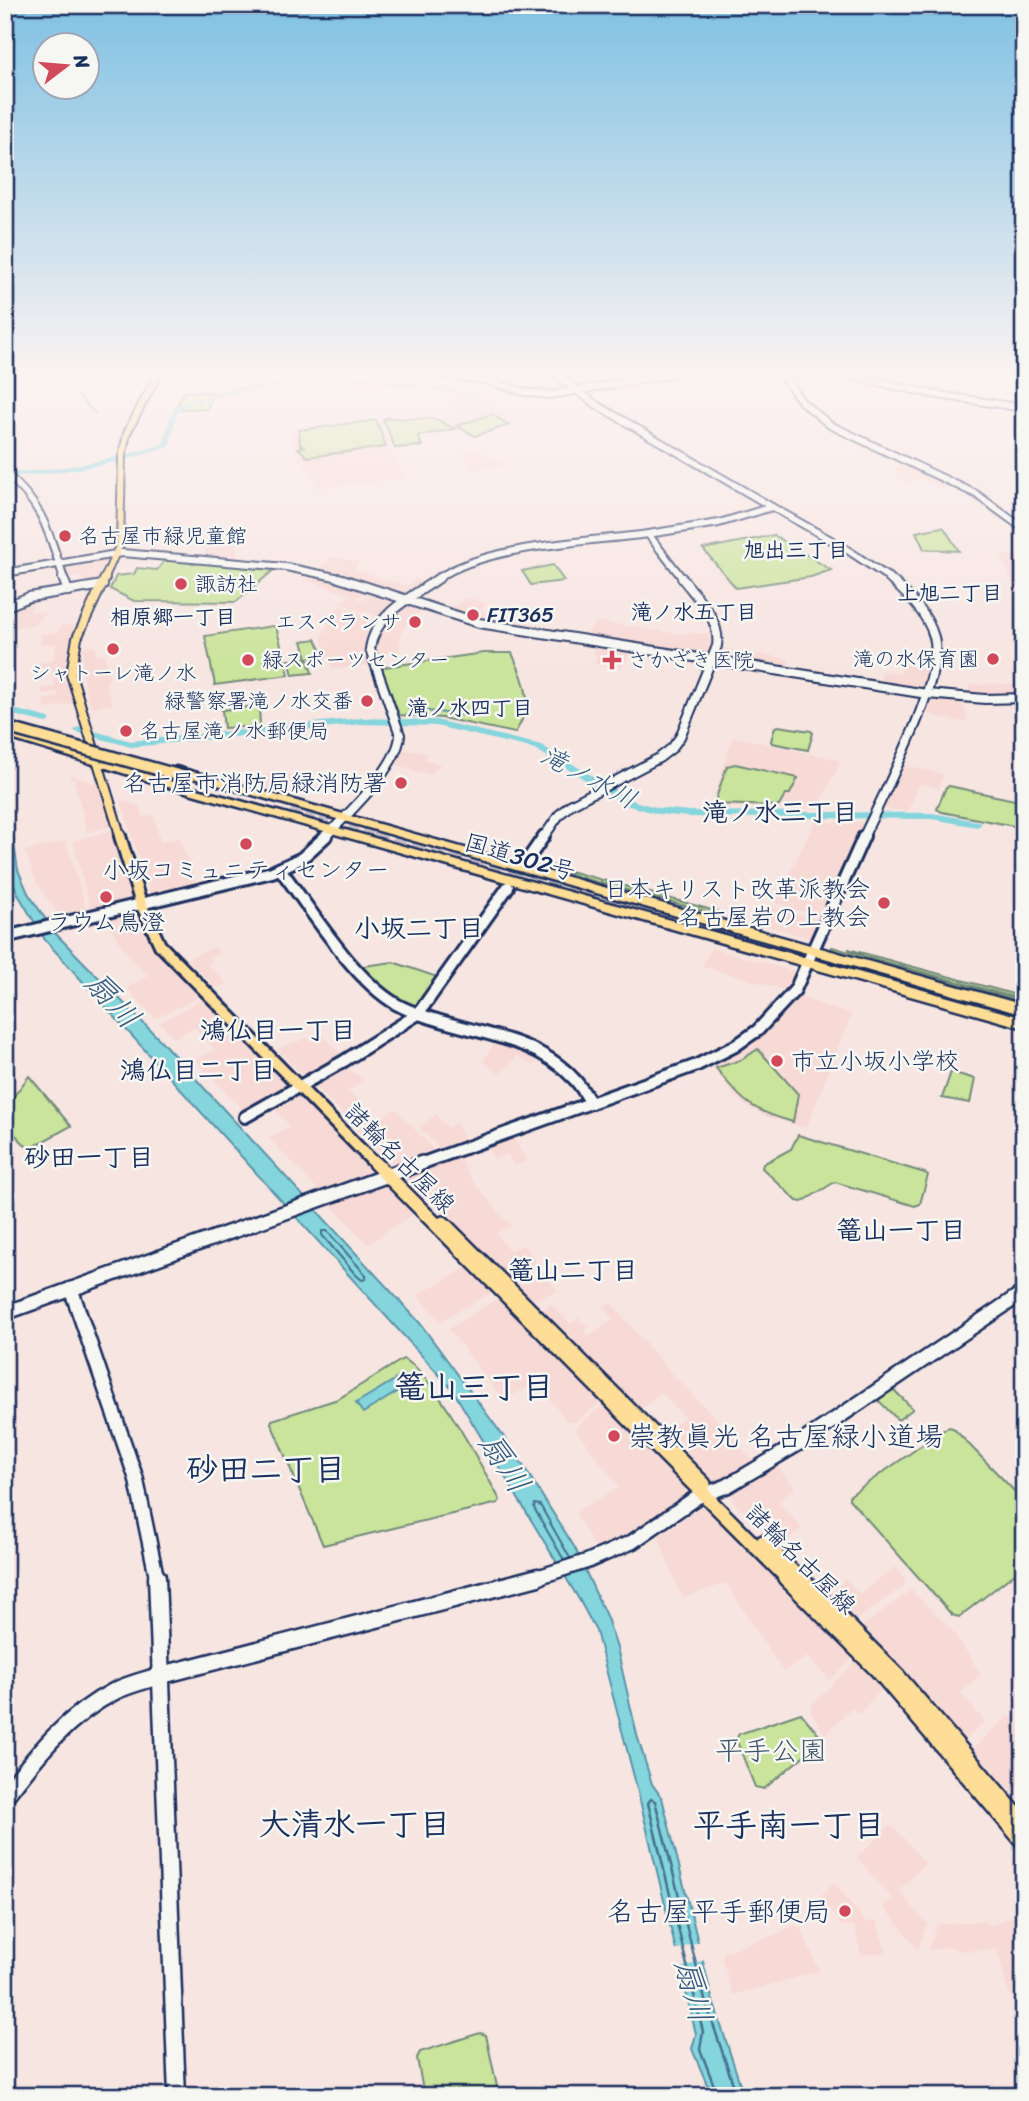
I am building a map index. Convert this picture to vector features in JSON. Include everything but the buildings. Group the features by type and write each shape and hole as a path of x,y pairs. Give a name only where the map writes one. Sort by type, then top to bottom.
{"highway":[{"name":"国道302号","path":"8,730 95,744 289,807 343,815 482,858 758,935 803,957 811,956 856,975 1024,1023"},
{"path":"8,730 187,781 289,807 299,807 311,819 325,824 331,830"},
{"name":"国道302号","path":"95,744 331,830 1024,1010"},
{"path":"343,815 383,844"}],"main road":[{"name":"諸輪名古屋線","path":"95,744 78,680 77,657 82,639 120,553 124,472"},
{"name":"諸輪名古屋線","path":"120,553 72,652 71,674 153,933 168,955 708,1493 878,1669 1024,1841"},
{"name":"諸輪名古屋線","path":"708,1493 882,1662 1024,1825"}],"street":[{"path":"5,1313 702,1063 735,1046 758,1030 785,1003 795,990 811,956 927,694 935,637 925,614 883,573 712,472"},
{"path":"930,472 976,494 1000,509 1024,530"},
{"path":"6,474 24,488 46,523 68,591"},
{"path":"5,937 280,869 308,853 396,754 401,741 371,656 370,644 379,622 452,569 485,556 719,523 772,507"},
{"path":"526,862 564,811 659,758 677,743 719,639 716,624 648,534"},
{"path":"5,573 120,553 281,566 315,571 479,623 927,694 985,699 1024,698"},
{"path":"5,607 29,597 103,585"},
{"path":"280,869 366,982 389,1001 418,1014 538,1052 565,1069 591,1103"},
{"path":"245,1117 418,1014 508,887"},
{"path":"71,1290 131,1460 154,1546 162,1675 177,2096"},
{"path":"5,1796 40,1750 74,1716 117,1690 162,1675 343,1630 371,1620 562,1570 651,1532 708,1493 794,1447 1024,1292"}],"shaded area":[{"path":"311,472 403,472 406,478 317,488"},
{"path":"899,472 923,472 950,485 938,487 919,478 906,483 894,476 901,473"},
{"path":"235,538 238,560 205,557 205,548 196,548 195,544 205,542"},
{"path":"1001,555 1024,555 1024,597 1018,596"},
{"path":"333,557 359,562 353,569 406,586 416,580 425,583 403,596 318,569"},
{"path":"111,558 99,584 85,587 82,576 67,578 63,565"},
{"path":"314,575 367,591 357,598 361,600 373,592 397,603 378,617 339,603 349,595 307,581"},
{"path":"467,597 487,604 481,611 531,619 526,628 446,611"},
{"path":"29,598 34,606 30,611 47,613 36,624 5,629 5,608"},
{"path":"406,605 424,610 411,619 401,632 400,651 377,655 378,634 385,623"},
{"path":"341,606 377,619 365,642 368,665 332,669 321,638 337,607"},
{"path":"596,621 679,634 713,633 714,643 706,656 585,637"},
{"path":"61,625 78,626 68,651 67,672 52,675 52,667 39,668 39,663 53,661 56,643 41,644 41,634 57,633"},
{"name":"さかざき医院","path":"597,645 631,651 621,668 594,664 598,656 593,654"},
{"path":"84,646 95,646 97,655 104,654 110,679 106,680 107,689 113,704 91,707 82,673"},
{"path":"723,648 790,659 786,669 719,659 717,657"},
{"path":"903,664 928,668 924,689 879,684 882,671 901,674"},
{"path":"67,677 75,703 46,709 44,700 58,697 57,692 42,694 41,689 55,687 53,678"},
{"path":"972,685 1022,685 1024,695 968,695 969,686"},
{"path":"931,699 962,701 967,720 962,722 925,713"},
{"path":"732,738 838,760 840,762 818,808 711,807"},
{"path":"404,750 428,753 424,759 440,764 431,775 394,764"},
{"path":"902,765 944,774 938,788 920,783 909,810 888,810 884,806"},
{"path":"270,770 309,780 295,796 255,785"},
{"path":"69,775 99,784 110,827 87,832 74,779 70,779"},
{"path":"121,801 139,806 143,817 154,815 160,842 180,838 197,886 150,894"},
{"path":"815,822 863,824 820,917 775,903"},
{"path":"111,830 134,899 131,903 91,911 73,841"},
{"path":"66,841 87,913 61,919 36,881 25,851"},
{"path":"766,905 820,920 812,936 808,938 757,923"},
{"path":"137,910 145,932 159,954 200,996 155,1018 127,988 148,976 131,959 103,917"},
{"path":"214,947 220,953 210,958 213,961 207,964 226,983 219,987 215,987 187,959"},
{"path":"711,948 795,973 786,990 702,966"},
{"name":"市立小坂小学校","path":"799,997 851,1015 807,1126 802,1127 768,1117 746,1106 714,1069 714,1064 760,1037"},
{"path":"203,999 289,1087 245,1112 195,1060 215,1049 194,1027 174,1038 160,1023"},
{"path":"322,1035 345,1058 306,1078 277,1049 307,1038 311,1041"},
{"path":"498,1043 541,1058 533,1065 517,1056 500,1074 483,1061 494,1044"},
{"path":"343,1066 364,1080 348,1090 375,1120 396,1109 435,1151 399,1165 393,1164 314,1085"},
{"path":"298,1094 372,1170 371,1175 321,1193 269,1138 290,1126 272,1106"},
{"path":"436,1115 448,1128 456,1123 466,1141 441,1150 419,1127"},
{"path":"513,1138 527,1161 514,1165 507,1154 494,1159 487,1147"},
{"path":"456,1158 460,1159 473,1182 511,1226 496,1233 509,1251 524,1245 538,1264 536,1269 514,1282 408,1179 410,1175"},
{"path":"381,1185 388,1186 415,1213 368,1244 331,1205"},
{"path":"468,1267 491,1290 490,1293 440,1321 417,1295"},
{"path":"544,1273 557,1291 531,1301 517,1287"},
{"path":"495,1300 501,1300 600,1403 575,1422 567,1421 538,1384 503,1399 449,1329"},
{"path":"611,1303 751,1459 751,1464 718,1481 712,1480 665,1433 685,1417 661,1393 641,1409 541,1311 551,1304 571,1324 578,1318 588,1327 584,1331 589,1336 613,1319 603,1307"},
{"path":"604,1405 686,1487 686,1494 650,1523 600,1548 594,1546 577,1516 577,1511 620,1487 577,1432 577,1426"},
{"path":"776,1465 795,1488 778,1501 801,1528 780,1547 733,1501 732,1494"},
{"path":"700,1507 707,1508 851,1653 852,1659 830,1680 808,1657 783,1671 726,1583 685,1597 680,1593 658,1537"},
{"path":"894,1567 905,1579 905,1585 856,1620 852,1620 828,1596 845,1579 860,1594"},
{"path":"911,1590 951,1629 981,1674 960,1693 985,1722 963,1741 890,1657 863,1631 863,1626"},
{"path":"854,1662 859,1662 883,1688 858,1714 851,1708 825,1734 811,1712 811,1706"},
{"path":"1007,1717 1014,1718 1024,1729 1024,1758 1018,1763 1024,1770 1024,1785 1005,1792 970,1751"},
{"path":"889,1826 893,1826 925,1863 899,1891 927,1924 918,1949 884,1907 892,1898 857,1858"},
{"path":"834,1882 866,1923 876,1921 886,1952 861,1955 854,1925 842,1926 820,1897"},
{"path":"1024,1913 1024,1991 1009,1995 997,1949 964,1951 949,1947 928,1950 937,1925 981,1921 992,1925"},
{"path":"794,1925 801,1928 819,1971 733,1995 722,1958 725,1952 775,1935"}],"green space":[{"path":"942,527 959,551 924,549 916,532"},
{"path":"774,535 831,570 811,577 736,588 703,549"},
{"path":"166,559 276,568 236,602 134,601 110,589 116,576 134,574 137,568 157,570"},
{"path":"553,565 564,581 531,585 522,571"},
{"name":"緑スポーツセンター","path":"276,627 289,675 215,685 205,636"},
{"path":"316,639 324,656 307,658 302,641"},
{"path":"484,653 512,653 521,675 527,702 515,733 442,718 399,715 382,669 384,667"},
{"path":"307,658 312,673 293,675 289,660"},
{"path":"259,707 260,726 224,728 222,710"},
{"path":"775,727 811,731 813,733 808,750 772,743"},
{"path":"735,764 798,778 790,794 786,794 779,806 714,804 727,766"},
{"path":"946,787 1024,802 1024,828 942,812 937,809"},
{"path":"542,863 719,912 711,913 579,877"},
{"path":"832,947 1024,1002 1024,1007 830,952"},
{"path":"848,949 1024,997 1024,1000 864,956"},
{"path":"393,962 437,977 419,1005 395,999 361,968"},
{"path":"758,1049 798,1094 793,1122 748,1103 716,1068 741,1060"},
{"path":"951,1072 975,1079 970,1103 942,1098"},
{"path":"29,1076 71,1126 29,1149 5,1124 5,1108"},
{"path":"798,1135 925,1173 928,1175 920,1204 915,1206 835,1182 802,1202 797,1201 762,1168 763,1164 791,1149"},
{"path":"403,1359 415,1367 442,1400 500,1500 498,1503 323,1545 272,1420 338,1399"},
{"path":"893,1389 913,1409 898,1420 877,1399"},
{"path":"948,1427 953,1428 1024,1501 1024,1566 959,1617 952,1615 849,1499 849,1496"},
{"name":"平手公園","path":"801,1713 819,1735 819,1743 764,1789 755,1787 736,1739 739,1734"},
{"path":"480,2033 486,2035 499,2096 424,2096 417,2058 420,2052"}],"water":[{"name":"扇川","path":"5,786 18,870 28,893 55,933 161,1041 419,1322 512,1448 575,1548 607,1618 617,1648 637,1735 652,1784 662,1798 712,1998 744,2096 712,2096 692,2049 696,2034 638,1792 596,1631 580,1601 452,1389 45,940 19,896 5,864"},
{"path":"403,1375 410,1384 363,1413 356,1403"}],"pier":[{"path":"701,1941 705,1960 677,1969 673,1951"}],"waterway":[{"path":"5,475 43,472"},
{"path":"408,709 464,715 480,712"},
{"name":"滝ノ水川","path":"5,710 46,720"},
{"name":"滝ノ水川","path":"79,730 131,744 362,721 436,723 538,747 630,803 658,811 689,814 932,816 977,824"}],"tunnel":[{"path":"290,813 379,838"},
{"path":"373,836 696,927"}],"place":[{"name":"名古屋市緑児童館","path":"65,536"},
{"name":"諏訪社","path":"181,584"},
{"name":"FIT365","path":"473,615"},
{"name":"エスペランサ","path":"415,622"},
{"name":"シャトーレ滝ノ水","path":"113,649"},
{"name":"滝の水保育園","path":"993,659"},
{"name":"緑スポーツセンター","path":"248,660"},
{"name":"さかざき医院","path":"612,660"},
{"name":"緑警察署滝ノ水交番","path":"367,701"},
{"name":"名古屋滝ノ水郵便局","path":"126,731"},
{"name":"名古屋市消防局緑消防署","path":"401,783"},
{"name":"小坂コミュニティセンター","path":"246,844"},
{"name":"ラウム鳥澄","path":"106,897"},
{"name":"日本キリスト改革派教会 名古屋岩の上教会","path":"884,903"},
{"name":"市立小坂小学校","path":"777,1061"},
{"name":"崇教眞光 名古屋緑小道場","path":"614,1436"},
{"name":"名古屋平手郵便局","path":"845,1911"}],"district":[{"name":"旭出三丁目","path":"796,550"},
{"name":"上旭二丁目","path":"950,593"},
{"name":"滝ノ水五丁目","path":"694,612"},
{"name":"相原郷一丁目","path":"173,617"},
{"name":"滝ノ水四丁目","path":"470,708"},
{"name":"滝ノ水三丁目","path":"780,812"},
{"name":"小坂二丁目","path":"419,928"},
{"name":"鴻仏目一丁目","path":"278,1030"},
{"name":"鴻仏目二丁目","path":"198,1070"},
{"name":"砂田一丁目","path":"89,1157"},
{"name":"篭山一丁目","path":"901,1230"},
{"name":"篭山二丁目","path":"573,1270"},
{"name":"篭山三丁目","path":"474,1387"},
{"name":"砂田二丁目","path":"266,1469"},
{"name":"大清水一丁目","path":"355,1824"},
{"name":"平手南一丁目","path":"789,1825"}]}
